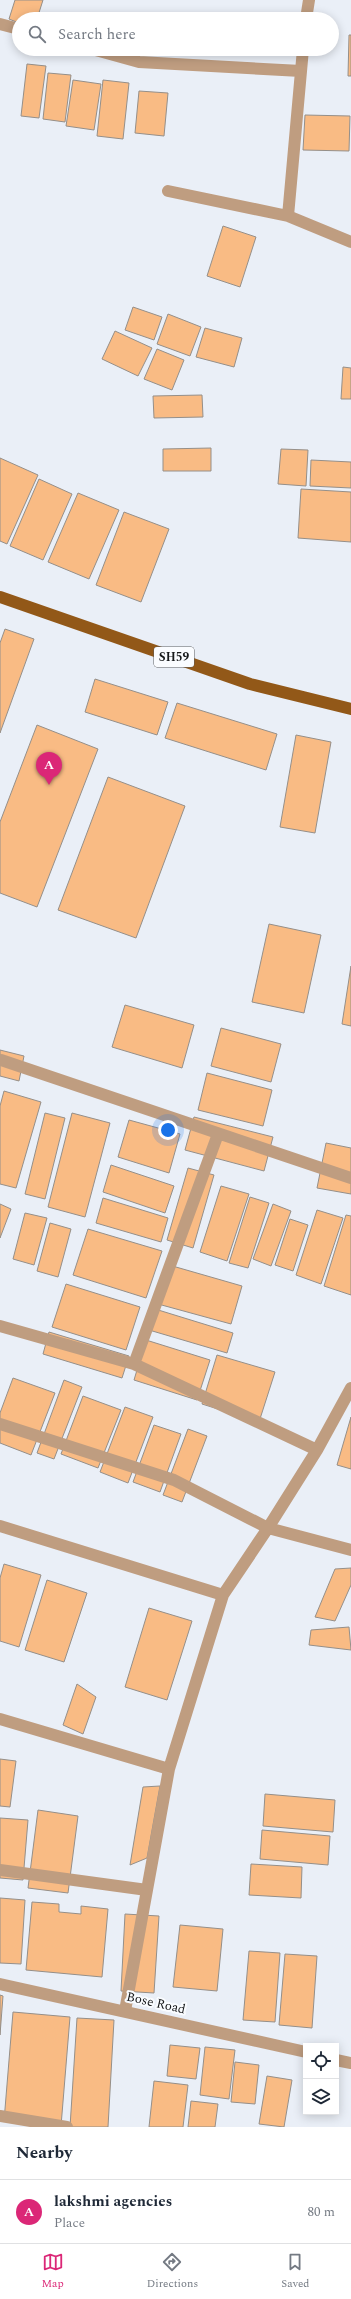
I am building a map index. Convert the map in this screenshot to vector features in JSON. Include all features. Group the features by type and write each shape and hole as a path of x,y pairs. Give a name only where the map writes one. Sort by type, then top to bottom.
{"main road":[{"name":"SH59","path":"0,597 250,684 351,709"}],"street":[{"path":"307,12 309,0"},
{"path":"0,24 12,27"},
{"path":"117,56 139,62 301,71"},
{"path":"288,216 302,56"},
{"path":"168,191 288,216 351,242"},
{"path":"1,1060 351,1178"},
{"path":"134,1364 218,1134"},
{"path":"0,1326 134,1364 317,1450"},
{"path":"124,2011 169,1769 223,1595 268,1528 317,1450 351,1388"},
{"path":"0,1424 174,1480 268,1528 351,1550"},
{"path":"0,1526 223,1595"},
{"path":"0,1719 169,1769"},
{"path":"0,1870 147,1890"},
{"name":"Bose Road","path":"0,1984 303,2051"},
{"path":"339,2061 351,2063"},
{"path":"0,2116 67,2127"}],"building":[{"path":"15,0 43,0 39,12 12,12 12,20 9,19"},
{"path":"349,35 351,35 351,76 348,76"},
{"path":"27,64 46,66 39,118 21,116"},
{"path":"48,73 71,75 65,122 43,119"},
{"path":"73,80 101,84 94,130 66,126"},
{"path":"103,80 129,83 123,139 97,136"},
{"path":"139,91 168,93 164,136 135,133"},
{"path":"305,115 350,116 349,151 303,150"},
{"path":"223,226 256,237 240,287 207,276"},
{"path":"133,307 162,317 154,340 125,330"},
{"path":"168,314 201,327 190,356 157,344"},
{"path":"205,328 242,338 234,367 196,357"},
{"path":"115,331 152,348 138,376 102,359"},
{"path":"157,349 184,360 172,390 144,379"},
{"path":"343,367 351,368 351,399 341,399"},
{"path":"202,395 203,417 154,418 153,396"},
{"path":"211,448 211,471 163,471 163,449"},
{"path":"281,449 308,450 306,486 278,484"},
{"path":"0,458 38,475 7,544 0,541"},
{"path":"311,460 351,462 351,488 310,486"},
{"path":"39,479 72,494 43,560 10,546"},
{"path":"301,489 351,492 351,542 298,538"},
{"path":"78,493 119,510 89,579 48,562"},
{"path":"124,512 169,529 141,602 96,585"},
{"path":"5,629 34,639 0,733 0,643"},
{"path":"95,679 168,702 157,735 85,712"},
{"path":"177,703 277,734 266,770 165,738"},
{"path":"37,725 98,749 37,907 0,893 0,822"},
{"path":"296,735 331,742 315,833 280,827"},
{"path":"108,777 185,806 136,938 58,910"},
{"path":"269,924 321,935 304,1013 252,1002"},
{"path":"351,966 351,1026 342,1024"},
{"path":"125,1005 194,1025 182,1068 112,1047"},
{"path":"221,1028 281,1044 271,1082 211,1066"},
{"path":"0,1050 24,1056 19,1081 0,1076"},
{"path":"207,1073 272,1090 263,1126 198,1110"},
{"path":"4,1091 41,1102 16,1188 0,1184 0,1106"},
{"path":"45,1113 65,1118 45,1199 25,1194"},
{"path":"72,1113 110,1123 85,1217 48,1207"},
{"path":"194,1117 273,1137 264,1171 185,1150"},
{"path":"129,1120 180,1134 169,1173 118,1157"},
{"path":"326,1143 351,1148 351,1194 317,1188"},
{"path":"111,1165 174,1186 165,1213 103,1192"},
{"path":"188,1168 214,1175 193,1248 167,1240"},
{"path":"221,1186 249,1194 227,1261 200,1252"},
{"path":"250,1197 269,1203 248,1268 229,1263"},
{"path":"103,1198 168,1218 161,1242 96,1223"},
{"path":"0,1204 11,1209 0,1238"},
{"path":"273,1204 291,1211 271,1266 253,1259"},
{"path":"317,1210 343,1218 321,1284 296,1275"},
{"path":"25,1213 47,1218 34,1265 13,1259"},
{"path":"346,1215 351,1216 351,1295 324,1286"},
{"path":"290,1219 308,1225 293,1271 275,1265"},
{"path":"50,1223 71,1229 58,1277 37,1271"},
{"path":"88,1229 162,1251 146,1298 73,1275"},
{"path":"169,1265 242,1286 231,1324 158,1304"},
{"path":"66,1284 140,1307 126,1350 52,1327"},
{"path":"155,1309 233,1333 227,1353 149,1330"},
{"path":"49,1332 129,1356 122,1378 43,1354"},
{"path":"146,1340 210,1360 197,1400 134,1380"},
{"path":"217,1355 275,1372 259,1422 202,1404"},
{"path":"13,1378 55,1393 31,1455 0,1443 0,1413"},
{"path":"64,1380 82,1387 54,1459 37,1453"},
{"path":"83,1396 121,1410 98,1468 61,1454"},
{"path":"125,1407 153,1417 128,1483 100,1472"},
{"path":"351,1417 351,1469 337,1465"},
{"path":"154,1425 181,1434 160,1492 133,1482"},
{"path":"188,1429 207,1436 182,1502 163,1495"},
{"path":"4,1564 41,1575 19,1647 0,1641 0,1578"},
{"path":"351,1568 351,1585 335,1621 315,1617 335,1569"},
{"path":"47,1580 87,1593 64,1662 25,1650"},
{"path":"149,1608 192,1621 167,1700 125,1687"},
{"path":"349,1627 351,1650 309,1645 311,1630"},
{"path":"77,1684 96,1697 83,1734 63,1725"},
{"path":"0,1759 16,1761 10,1807 0,1806"},
{"path":"160,1786 147,1858 130,1865 143,1787"},
{"path":"265,1794 335,1800 333,1832 263,1826"},
{"path":"38,1810 78,1816 68,1893 28,1888"},
{"path":"0,1818 28,1820 23,1880 0,1878"},
{"path":"262,1830 330,1836 328,1865 260,1859"},
{"path":"251,1864 302,1867 301,1898 249,1895"},
{"path":"0,1898 25,1900 21,1964 0,1963"},
{"path":"32,1902 59,1904 59,1912 81,1914 81,1906 108,1909 102,1977 26,1970"},
{"path":"125,1914 159,1916 154,1993 121,1991"},
{"path":"180,1925 223,1929 217,1991 173,1987"},
{"path":"249,1951 280,1953 275,2022 243,2020"},
{"path":"285,1954 317,1956 312,2028 279,2025"},
{"path":"0,1995 3,1996 0,2035"},
{"path":"13,2012 70,2017 61,2126 4,2121"},
{"path":"77,2018 114,2020 108,2127 70,2127"},
{"path":"170,2045 200,2048 196,2079 167,2076"},
{"path":"205,2047 235,2050 229,2099 200,2095"},
{"path":"235,2062 259,2065 255,2104 231,2102"},
{"path":"267,2076 292,2080 284,2127 259,2124"},
{"path":"154,2081 188,2085 183,2127 149,2127"},
{"path":"191,2101 218,2104 215,2127 188,2127"}],"place":[{"name":"lakshmi agencies","path":"49,785"}]}
